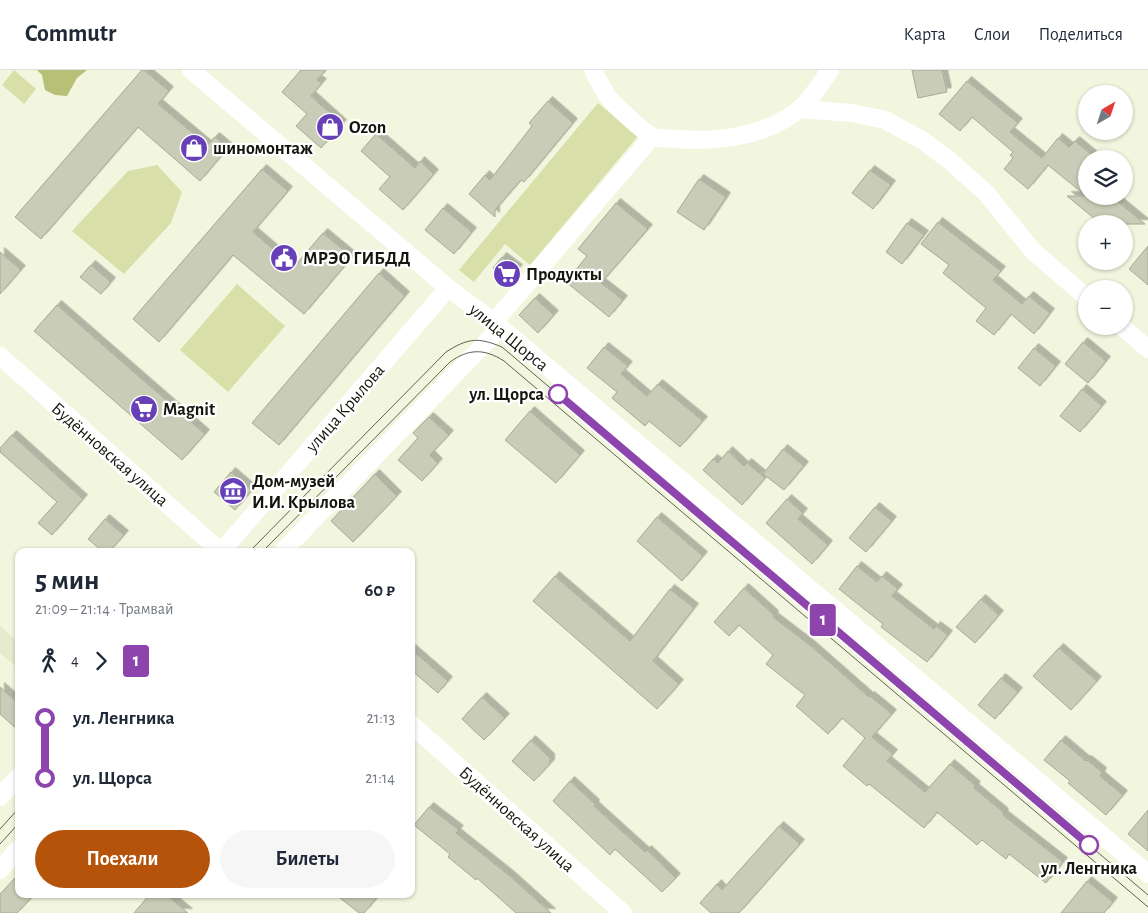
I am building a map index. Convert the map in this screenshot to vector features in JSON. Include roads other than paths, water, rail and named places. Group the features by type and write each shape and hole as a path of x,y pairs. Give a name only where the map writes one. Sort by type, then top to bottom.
{"street":[{"name":"улица Щорса","path":"191,70 448,288 497,325 1148,874"},
{"path":"593,70 610,99 652,137 684,140 736,137 754,133 775,124 799,110 830,70"},
{"path":"799,110 852,113 885,120 922,140 949,160 986,194 1033,251 1078,290"},
{"path":"286,548 497,325 652,137"},
{"name":"улица Крылова","path":"224,548 448,288"},
{"path":"1132,335 1148,349"},
{"name":"Будённовская улица","path":"0,356 218,548"},
{"name":"Будённовская улица","path":"415,728 622,913"},
{"path":"0,797 15,780"},
{"path":"0,870 15,853"}],"tram line":[{"path":"253,548 446,352 473,340 480,340 502,347 1148,895"},
{"path":"266,548 450,362 470,353 483,352 490,354 504,361 1148,907"},
{"name":"1","path":"558,394 1089,845"},
{"path":"0,829 15,812"},
{"path":"0,844 15,827"}],"place":[{"name":"Ozon","path":"330,127"},
{"name":"шиномонтаж","path":"194,148"},
{"name":"МРЭО ГИБДД","path":"284,258"},
{"name":"Продукты","path":"507,274"},
{"name":"ул. Щорса","path":"558,394"},
{"name":"Magnit","path":"144,409"},
{"name":"Дом-музей И.И. Крылова","path":"233,491"},
{"name":"ул. Ленгника","path":"1089,845"}]}
